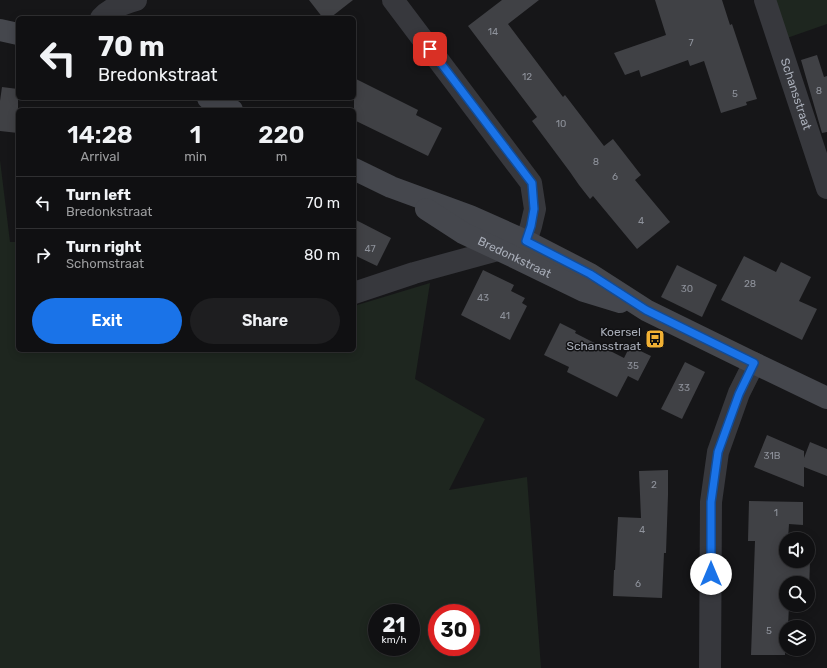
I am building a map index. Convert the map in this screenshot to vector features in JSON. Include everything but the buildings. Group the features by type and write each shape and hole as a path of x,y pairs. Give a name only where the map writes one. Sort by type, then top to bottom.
{"street":[{"path":"103,16 106,12 136,0"},
{"path":"356,292 414,273 513,250 531,226 534,209 532,183 393,0"},
{"name":"Schansstraat","path":"765,0 827,188"},
{"path":"0,30 16,34"},
{"path":"212,100 228,108"},
{"name":"Bredonkstraat","path":"356,170 391,187 470,216 513,250 584,290 646,310 827,398"},
{"name":"Bredonkstraat","path":"391,187 463,233 513,250"},
{"path":"710,668 711,502 718,452 739,394 754,363"}],"shaded area":[{"path":"774,0 827,0 827,24 787,38"},
{"path":"0,160 10,242 16,242 16,352 356,352 356,305 430,283 415,379 485,419 449,490 527,477 541,668 0,668"}],"place":[{"name":"Koersel Schansstraat","path":"655,339"}],"route":[{"path":"430,49 532,183 534,209 531,226 526,241 590,274 646,310 754,363 739,394 718,452 711,502 711,574"}]}
